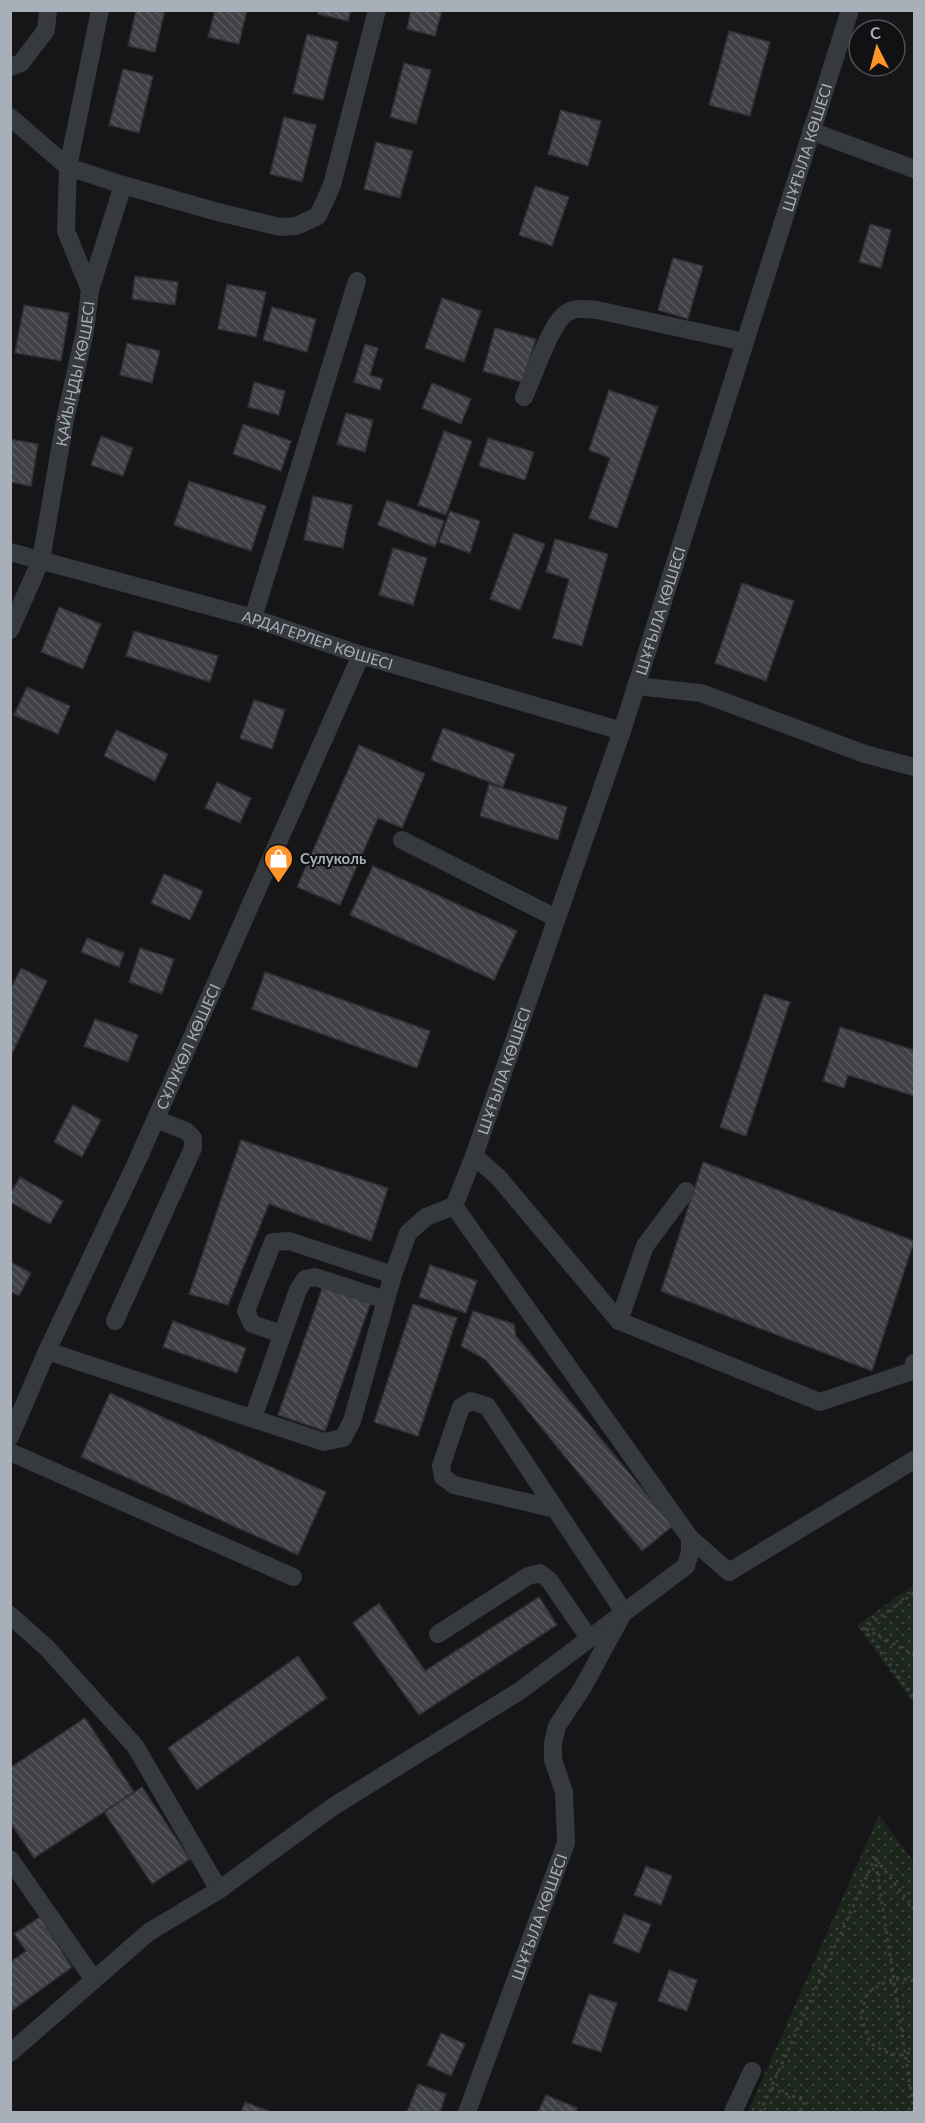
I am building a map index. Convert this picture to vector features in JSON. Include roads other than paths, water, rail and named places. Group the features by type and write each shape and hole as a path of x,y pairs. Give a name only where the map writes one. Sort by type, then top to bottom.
{"street":[{"path":"10,67 21,63 46,30 48,10"},
{"name":"ҚАЙЫҢДЫ КӨШЕСІ","path":"10,630 41,561 64,420 85,331 90,290 66,231 68,167 100,10"},
{"path":"10,117 68,167 214,212 280,227 296,226 318,216 332,185 377,10"},
{"name":"ШҰҒЫЛА КӨШЕСІ","path":"454,1206 474,1156 622,731 850,10"},
{"path":"811,131 915,169"},
{"path":"90,290 123,185"},
{"path":"253,618 357,281"},
{"path":"524,397 556,324 565,314 572,311 597,310 744,342"},
{"name":"АРДАГЕРЛЕР КӨШЕСІ","path":"10,552 253,618 361,655 622,731"},
{"name":"СҰЛУКӨЛ КӨШЕСІ","path":"10,1437 156,1119 361,655"},
{"path":"636,686 701,693 864,754 915,767"},
{"path":"402,840 556,918"},
{"path":"115,1321 193,1148 193,1138 186,1131 156,1119"},
{"path":"474,1156 499,1178 620,1321 820,1402 912,1371 915,1363"},
{"path":"620,1321 645,1246 686,1191"},
{"path":"48,1351 324,1442 343,1438 352,1421 393,1275 408,1233 426,1218 454,1206 690,1538 729,1572 915,1460"},
{"path":"282,1334 252,1324 246,1311 273,1242 289,1241 393,1275"},
{"path":"253,1418 298,1290 305,1280 315,1277 386,1300"},
{"path":"555,1509 454,1485 443,1477 441,1466 462,1407 471,1401 487,1406 624,1612"},
{"path":"10,1452 293,1577"},
{"path":"10,2053 149,1932 219,1890 334,1806 521,1690 686,1566 690,1552 690,1538"},
{"path":"438,1634 528,1576 540,1573 549,1580 589,1638"},
{"name":"ШҰҒЫЛА КӨШЕСІ","path":"467,2112 566,1843 564,1792 554,1760 553,1743 557,1726 583,1687 624,1612"},
{"path":"10,1615 47,1648 135,1746 219,1890"},
{"path":"10,1858 94,1980"},
{"path":"733,2112 752,2070"}],"place":[{"name":"Сулуколь","path":"279,884"}]}
